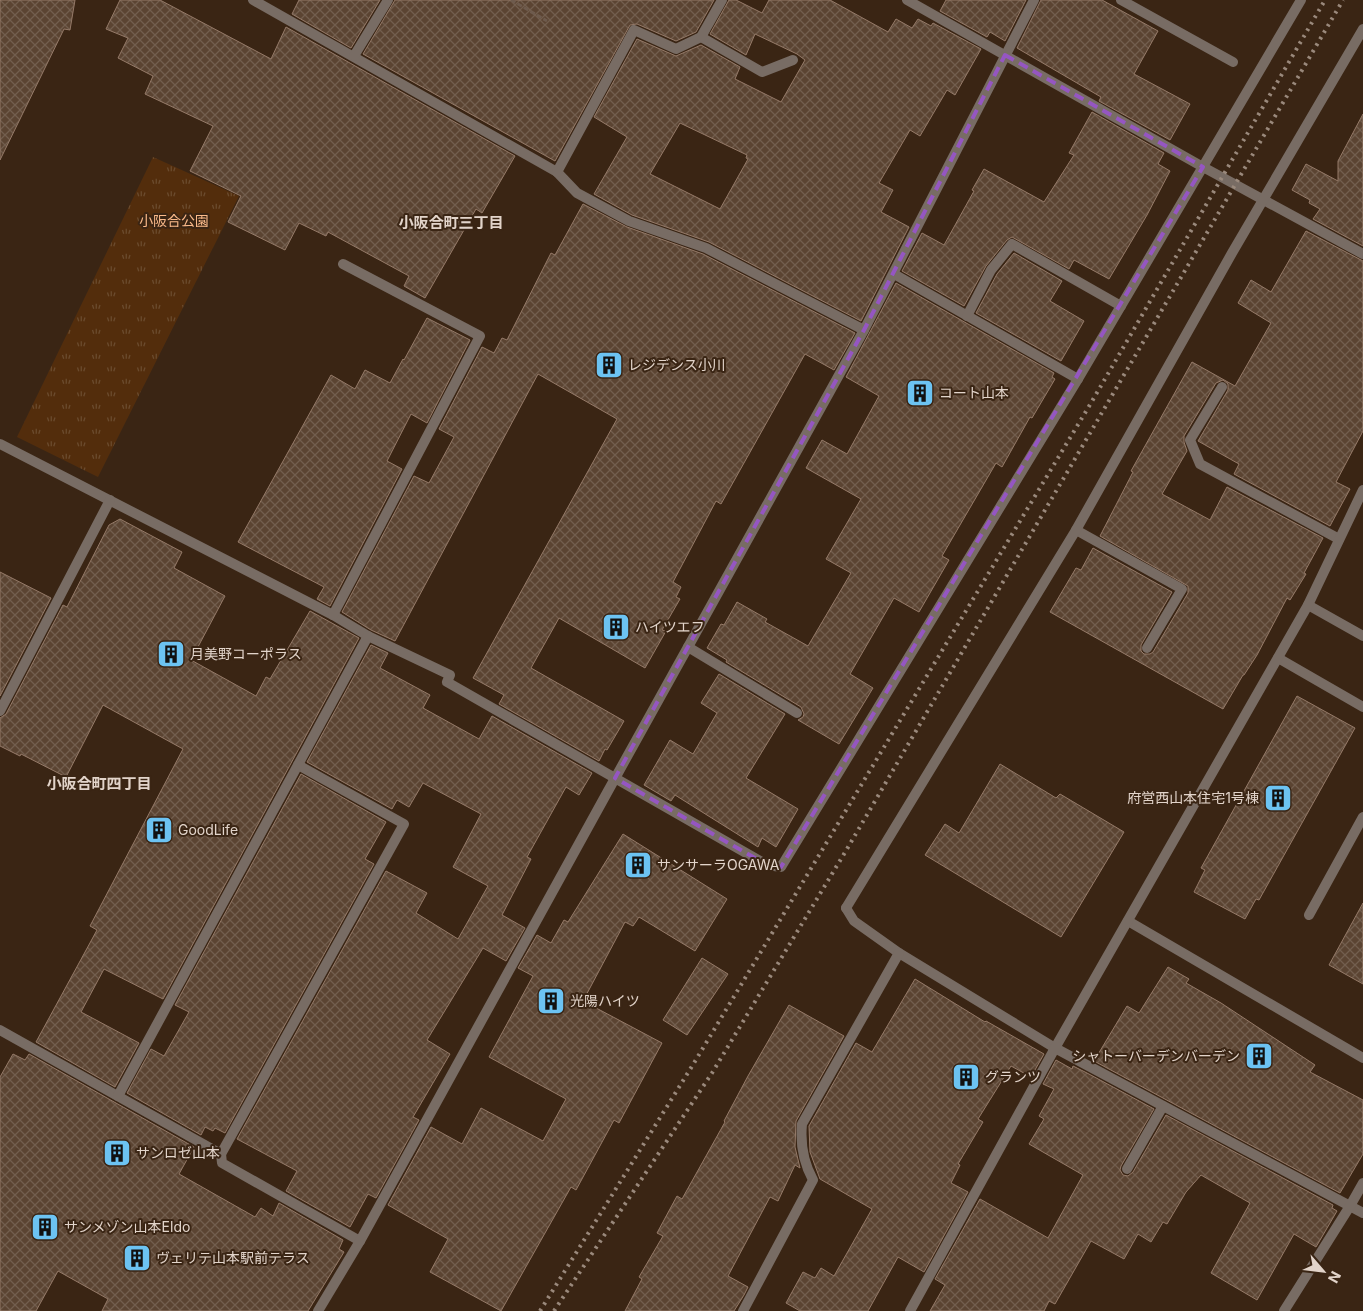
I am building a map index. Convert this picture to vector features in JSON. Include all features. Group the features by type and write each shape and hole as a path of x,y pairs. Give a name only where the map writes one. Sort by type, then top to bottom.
{"street":[{"path":"253,0 557,172 577,193 629,221 706,248 864,330"},
{"path":"354,56 388,0"},
{"path":"557,172 634,30 676,49 701,37 722,0"},
{"path":"907,0 1203,167 1363,254"},
{"path":"318,1311 360,1241 864,330 1034,0"},
{"path":"1121,0 1233,62"},
{"path":"0,444 333,615 368,636 450,675 447,682 767,865 782,867 1078,380 1301,0"},
{"path":"1363,29 1232,253 1076,530 846,908 854,921 899,953 1055,1048 1363,1214"},
{"path":"701,37 762,72 792,60"},
{"path":"967,316 992,270 1012,244 1121,306"},
{"path":"333,615 480,336 343,264"},
{"path":"894,274 1078,380"},
{"path":"1222,387 1190,440 1200,464 1339,539"},
{"path":"910,1311 1055,1048 1308,605 1363,490"},
{"path":"0,711 110,500"},
{"path":"1076,530 1182,589 1147,648"},
{"path":"1308,605 1363,636"},
{"path":"118,1096 368,636"},
{"path":"688,647 797,713"},
{"path":"1278,658 1363,707"},
{"path":"298,765 404,824 221,1154 222,1163 360,1241"},
{"path":"1309,916 1363,817"},
{"path":"1128,922 1363,1058"},
{"path":"743,1311 813,1180 804,1159 801,1136 802,1124 899,953"},
{"path":"0,1030 221,1154"},
{"path":"1127,1169 1163,1106"},
{"path":"1284,1311 1363,1183"}],"path":[{"path":"511,0 547,21"}],"highlighted area":[{"path":"1005,55 1203,167 781,867 767,865 615,778 864,330"}],"green space":[{"name":"小阪合公園","path":"153,157 239,196 98,477 17,437"}],"building":[{"path":"0,0 75,0 70,30 64,29 0,160"},
{"path":"120,0 160,0 271,59 286,27 515,156 482,213 476,209 425,298 404,286 409,276 328,232 326,236 299,223 285,250 228,222 241,196 190,171 213,126 145,94 153,76 118,58 128,38 106,29"},
{"path":"299,0 380,0 351,48 292,14"},
{"path":"395,0 714,0 696,32 676,41 637,24 630,25 555,161 363,54"},
{"path":"729,0 736,0 762,13 769,0 830,0 888,32 896,19 912,28 918,19 931,26 933,23 981,49 955,95 947,90 920,136 910,130 879,183 893,190 881,212 909,227 861,321 709,242 632,215 594,194 627,137 594,117 637,39 676,56 701,45 740,67 735,79 781,102 805,60 797,54 755,34 746,55 710,34","holes":["680,123 747,155 746,158 748,159 720,209 650,174"]},
{"path":"946,0 1026,0 1005,41 990,32 987,37 940,11"},
{"path":"1041,0 1102,0 1158,31 1134,74 1190,104 1170,140 1099,101 1101,97 1017,48"},
{"path":"1092,112 1164,153 1158,164 1170,171 1147,215 1109,279 1074,260 1069,269 1012,237 1007,240 986,266 964,306 902,271 922,233 944,245 984,169 1044,202 1074,155 1069,153"},
{"path":"1363,114 1363,246 1313,219 1320,209 1309,203 1310,200 1292,190 1306,164 1338,181 1338,161"},
{"path":"583,204 627,227 703,254 855,333 834,370 805,354 721,504 716,501 673,582 681,587 676,597 680,599 662,630 666,631 645,668 559,618 531,668 624,721 599,761 499,704 504,695 473,678 617,419 538,374 395,641 371,630 342,612 414,476 429,483 454,437 439,429 482,347 494,353 502,338 507,340 551,253 555,255"},
{"path":"1306,231 1363,261 1363,431 1336,482 1350,489 1330,526 1234,474 1239,464 1198,441 1228,390 1228,384 1223,380 1216,383 1184,436 1187,451 1162,494 1210,520 1227,487 1323,538 1304,573 1306,574 1290,600 1287,598 1257,655 1223,709 1050,612 1076,568 1081,570 1093,548 1172,592 1141,645 1141,651 1144,654 1153,652 1188,593 1188,586 1100,536 1133,472 1131,471 1192,362 1235,386 1271,323 1238,303 1251,280 1271,292"},
{"path":"1014,253 1062,281 1050,301 1084,321 1061,361 976,313 997,274"},
{"path":"896,283 1054,373 1052,377 1055,379 1032,418 1030,417 1002,467 996,463 942,556 949,560 919,612 894,598 850,674 873,688 839,744 798,720 804,714 801,707 726,662 727,660 707,648 721,624 724,625 737,602 767,619 765,622 808,646 851,573 826,559 861,499 806,468 822,440 847,454 879,396 846,377"},
{"path":"427,318 470,340 427,423 411,414 387,461 402,469 330,606 317,599 324,587 238,542 331,375 355,389 365,370 390,383"},
{"path":"120,519 182,552 174,568 225,596 191,660 256,696 266,677 270,679 310,611 359,638 163,999 104,969 81,1012 139,1043 115,1087 36,1042 97,930 90,926 183,749 103,705 66,777 21,754 20,756 0,746 0,718 6,714 63,605 67,607 109,525"},
{"path":"0,572 51,598 0,696"},
{"path":"371,645 388,653 380,668 430,695 423,708 479,739 492,716 592,773 579,795 566,787 527,857 531,859 502,915 525,928 506,961 483,948 427,1040 450,1054 413,1117 419,1120 376,1198 368,1194 350,1227 286,1191 297,1171 237,1139 386,871 427,893 416,913 458,939 488,886 453,867 481,814 423,783 409,807 397,800 392,809 307,762"},
{"path":"719,674 785,714 746,778 798,809 776,847 762,838 758,847 675,795 671,801 644,785 670,740 693,754 717,713 701,703"},
{"name":"府営西山本住宅1号棟","path":"1297,696 1355,728 1259,900 1256,899 1245,919 1194,892 1205,870 1201,868"},
{"path":"1000,764 1056,798 1060,794 1124,832 1061,937 925,855 945,824 959,833"},
{"path":"301,774 386,822 365,859 374,864 225,1133 215,1128 213,1131 205,1127 201,1135 127,1093 151,1049 164,1056 189,1012 175,1005"},
{"path":"623,834 727,899 695,951 639,917 633,926 625,922 583,1001 662,1043 619,1123 614,1120 576,1190 571,1187 501,1311 430,1272 448,1239 388,1205 431,1127 462,1144 481,1108 543,1141 566,1099 489,1057 533,976 518,968 537,935 551,943 564,920 568,922"},
{"path":"1363,903 1363,984 1329,965"},
{"path":"702,958 728,974 687,1035 663,1020"},
{"path":"1168,967 1189,979 1186,983 1221,1003 1315,1065 1310,1072 1363,1100 1363,1154 1340,1193 1094,1061 1127,1006 1139,1013"},
{"path":"915,979 985,1022 1044,1054 1031,1077 1011,1066 978,1119 983,1122 958,1164 960,1165 951,1183 968,1192 924,1272 898,1257 868,1311 800,1311 786,1303 803,1272 815,1278 821,1268 834,1276 872,1209 820,1179 810,1152 809,1126 856,1043 872,1052"},
{"path":"789,1005 844,1036 796,1121 795,1147 800,1168 795,1165 778,1201 770,1197 728,1276 748,1287 744,1295 734,1311 625,1311 642,1279 639,1277 663,1236 657,1233 677,1196 682,1199 748,1076"},
{"path":"13,1054 25,1060 29,1054 194,1147 179,1174 255,1217 261,1208 273,1216 279,1203 343,1240 339,1249 344,1252 308,1311 102,1311 108,1299 58,1271 36,1311 0,1311 0,1077"},
{"path":"1056,1060 1072,1069 1073,1066 1087,1073 1154,1109 1121,1166 1120,1170 1123,1175 1128,1176 1133,1172 1166,1115 1333,1205 1332,1208 1337,1211 1316,1247 1294,1234 1257,1300 1211,1273 1250,1203 1201,1175 1186,1192 1167,1224 1163,1222 1151,1242 1138,1234 1124,1259 1091,1241 1055,1304 1049,1301 1044,1311 930,1311 945,1285 935,1279 980,1199 1048,1238 1083,1175 1029,1144 1044,1119 1039,1116 1054,1089 1043,1084"}],"railway":[{"path":"540,1311 694,1063 1091,403 1325,0"},
{"path":"554,1311 712,1073 847,849 1343,0"}],"place":[{"name":"レジデンス小川","path":"609,365"},
{"name":"コート山本","path":"920,393"},
{"name":"ハイツエフ","path":"616,627"},
{"name":"月美野コーポラス","path":"171,654"},
{"name":"府営西山本住宅1号棟","path":"1278,798"},
{"name":"GoodLife","path":"159,830"},
{"name":"サンサーラOGAWA","path":"638,865"},
{"name":"光陽ハイツ","path":"551,1001"},
{"name":"シャトーバーデンバーデン","path":"1259,1056"},
{"name":"グランツ","path":"966,1077"},
{"name":"サンロゼ山本","path":"117,1153"},
{"name":"サンメゾン山本Eldo","path":"45,1227"},
{"name":"ヴェリテ山本駅前テラス","path":"137,1258"}],"district":[{"name":"小阪合町三丁目","path":"451,223"},
{"name":"小阪合町四丁目","path":"99,784"}]}
